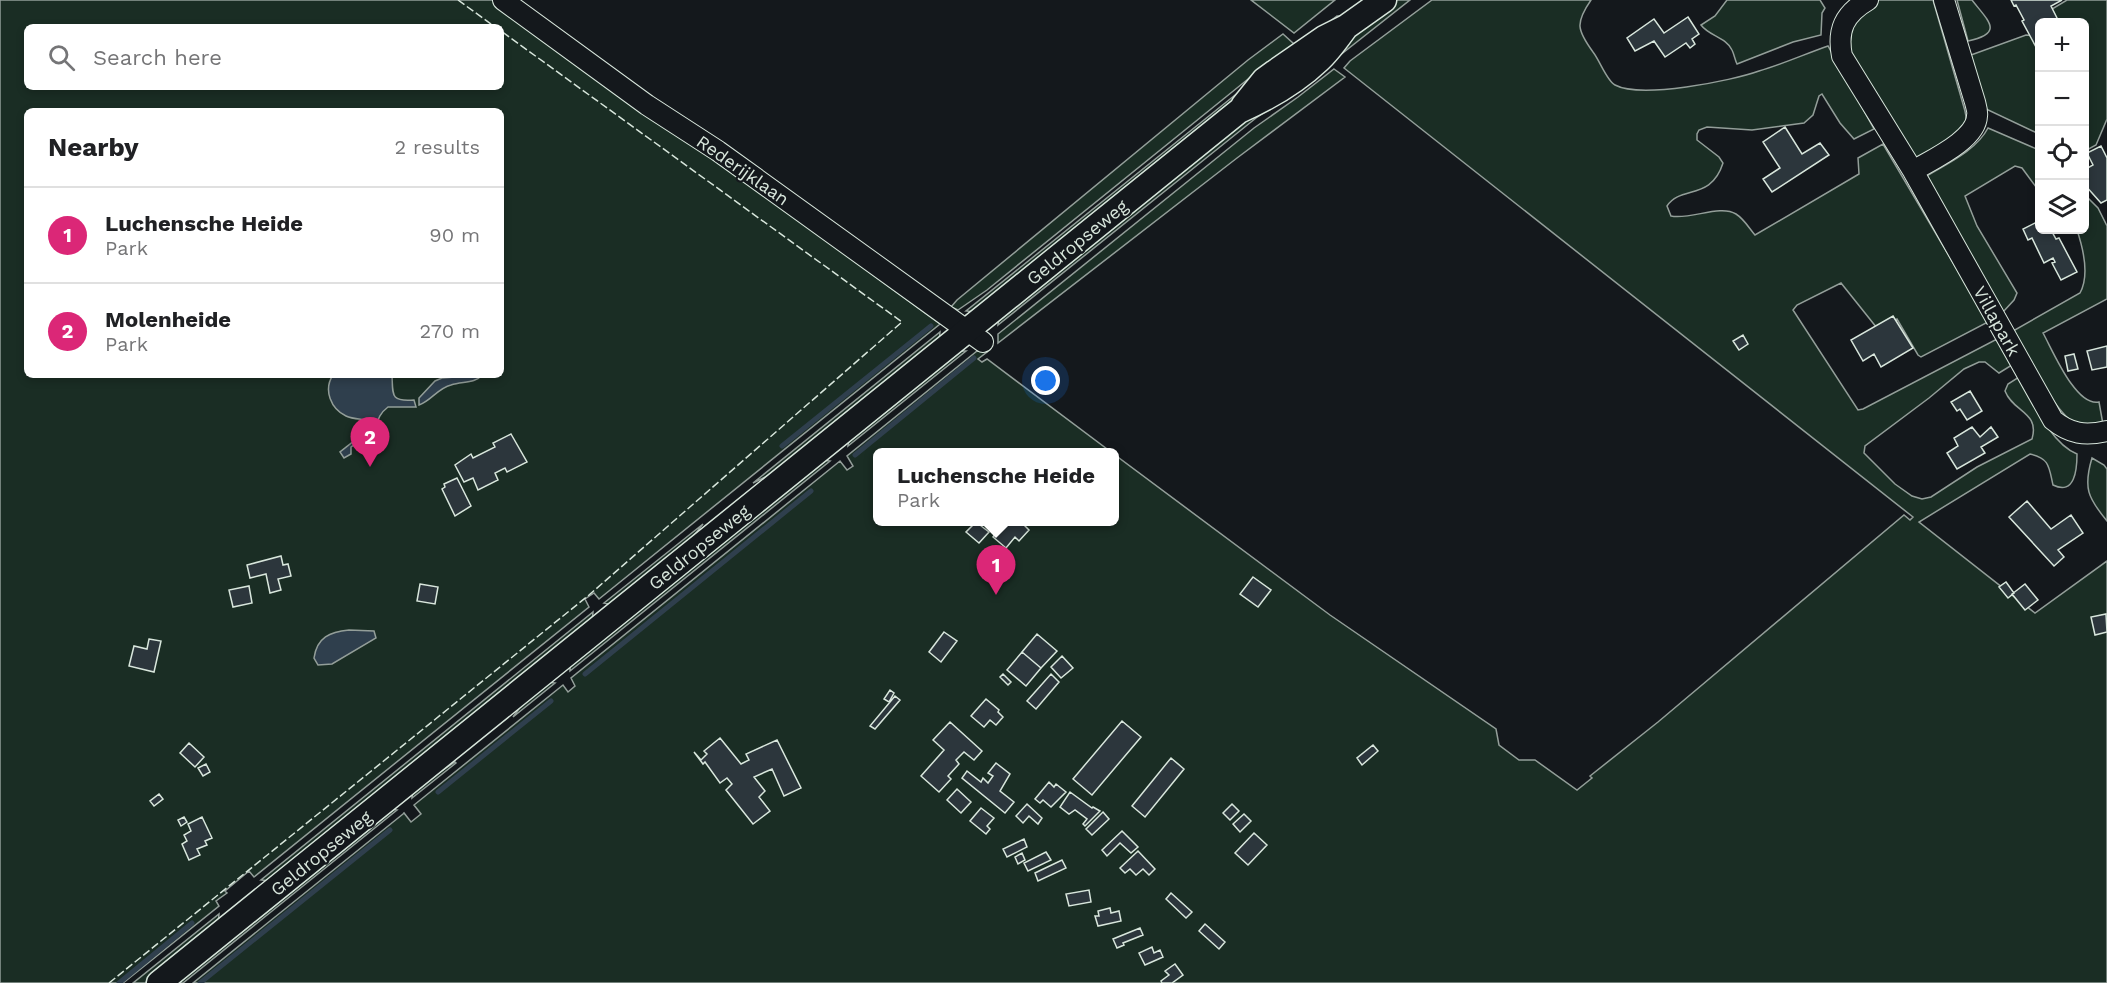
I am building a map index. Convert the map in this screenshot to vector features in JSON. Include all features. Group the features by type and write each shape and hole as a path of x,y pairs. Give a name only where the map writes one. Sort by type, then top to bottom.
{"main road":[{"name":"Geldropseweg","path":"159,983 974,337 1239,111 1264,80 1315,53 1384,0"}],"street":[{"name":"Rederijklaan","path":"503,0 646,105 718,151 974,337"},
{"name":"Villapark","path":"1868,0 1862,3 1842,25 1839,40 1842,57 1913,171 2053,420 2063,428 2079,434 2107,431"},
{"path":"1913,171 1956,145 1971,131 1978,117 1944,0"}],"green space":[{"path":"0,0 498,0 940,324 599,599 594,593 585,599 589,607 254,877 249,871 216,901 219,906 123,983 0,983"},
{"path":"1251,0 1335,0 1294,33"},
{"path":"1397,0 1410,0 1287,97 1256,118 998,325 999,317"},
{"path":"1432,0 1591,0 1580,21 1581,32 1612,83 1628,89 1686,87 1728,79 1768,68 1828,46 1874,129 1854,139 1840,123 1822,94 1819,96 1813,115 1804,123 1752,130 1707,127 1699,130 1697,140 1719,157 1723,163 1718,175 1704,188 1680,196 1667,206 1671,216 1679,217 1729,211 1742,218 1755,235 1859,174 1858,158 1883,144 1988,322 1921,357 1897,319 1877,328 1841,283 1797,305 1793,310 1858,410 1997,339 2012,365 1999,373 1985,362 1979,362 1964,369 1865,446 1864,453 1895,484 1912,496 1922,499 1931,497 1977,467 2032,439 2033,430 2029,417 2014,404 2005,391 2008,384 2019,377 2050,431 2067,449 2077,454 2073,479 2066,487 2053,485 2048,465 2041,458 2030,454 1919,522 2035,613 2107,561 2107,983 193,983 404,813 411,822 421,814 414,805 563,685 568,692 575,686 571,678 840,461 847,470 853,466 847,456 977,351 987,352 978,359 982,362 987,359 1106,448 873,448 873,526 1119,526 1119,458 1330,615 1496,729 1499,745 1519,760 1535,760 1577,790 1592,778 1590,776 1658,722 1904,515 1910,520 1913,517 1344,68 1350,61"},
{"path":"1727,0 1820,0 1825,8 1822,13 1821,35 1793,42 1737,64 1729,46 1701,25 1715,16"},
{"path":"1876,0 1933,0 1965,111 1967,122 1964,130 1915,161 1845,42 1845,23"},
{"path":"1957,0 1972,0 1988,20 1990,30 1986,34 1968,41"},
{"path":"2067,0 2107,0 2107,119 2096,145 2089,149 2089,18 2051,18 2047,12"},
{"path":"1337,16 1343,16 976,312 966,311 1260,75"},
{"path":"1283,34 1294,44 987,290 958,310 951,307 1248,60"},
{"path":"2026,35 2035,36 2035,132 1986,109 1971,55"},
{"path":"1334,69 1345,77 998,343 998,334 1254,128"},
{"path":"1988,128 2035,148 2035,186 2022,168 2015,166 1965,196 1977,226 2017,293 2003,312 1925,177 1968,150"},
{"path":"2089,199 2098,208 2107,226 2107,299 2043,333 2074,387 2090,401 2099,402 2104,430 2080,426 2061,411 2042,384 2013,331 2080,293 2085,278 2083,253 2078,234 2089,234"},
{"path":"940,332 939,342 782,469 753,483"},
{"path":"956,351 966,351 848,446 849,438"},
{"path":"2092,458 2107,469 2107,521 2095,506 2089,492 2088,477"},
{"path":"821,460 830,461 570,671 570,663"},
{"path":"703,524 684,548 614,605 604,603"},
{"path":"593,612 592,622 271,881 261,880"},
{"path":"547,682 555,683 513,717 521,706"},
{"path":"456,763 412,798 413,790"},
{"path":"390,809 397,810 183,983 173,983"},
{"path":"219,914 218,924 145,983 133,983"}],"water":[{"path":"332,378 392,378 394,396 401,400 414,400 416,407 388,407 379,417 372,436 351,447 351,454 344,458 340,452 365,435 369,426 366,420 346,416 336,409 330,398"},
{"path":"442,378 479,378 446,387 419,405 419,398 435,381"},
{"path":"349,630 374,631 376,638 332,664 318,665 314,658 321,640 330,634"}],"building":[{"path":"2011,0 2062,0 2051,6 2057,18 2035,18 2035,45 2016,5 2014,6"},
{"path":"1688,17 1699,34 1692,39 1695,44 1690,48 1686,43 1665,57 1654,41 1635,51 1627,38 1654,19 1664,33"},
{"path":"1785,127 1802,154 1820,143 1829,155 1772,192 1763,179 1780,168 1763,142"},
{"path":"2101,146 2107,158 2107,200 2101,203 2089,190 2089,167 2093,165 2089,152"},
{"path":"2035,223 2035,234 2053,234 2056,239 2059,238 2077,272 2061,280 2052,263 2055,262 2053,258 2044,263 2032,238 2028,240 2023,229"},
{"path":"1893,316 1913,348 1881,367 1874,354 1863,361 1851,340"},
{"path":"1743,335 1748,344 1739,350 1733,341"},
{"path":"2107,346 2107,367 2092,370 2087,351"},
{"path":"2074,354 2078,369 2068,371 2065,356"},
{"path":"1970,391 1982,411 1967,420 1960,409 1957,411 1951,402"},
{"path":"1972,427 1980,437 1991,427 1998,437 1981,447 1985,453 1957,469 1947,453 1958,446 1954,438"},
{"path":"511,434 527,462 507,472 505,468 495,473 498,480 478,490 473,478 464,482 455,465 471,454 473,458 495,447 493,443"},
{"path":"457,478 471,506 455,516 442,489 445,487 444,484"},
{"path":"2027,501 2051,529 2071,515 2083,533 2058,550 2064,557 2054,566 2009,517"},
{"path":"972,526 981,526 989,532 979,543 966,532"},
{"path":"1002,526 1025,526 1029,530 1019,541 1015,537 1006,548 993,537"},
{"path":"281,556 283,565 288,564 291,576 278,579 281,590 270,593 266,574 250,578 247,565"},
{"path":"1253,577 1271,590 1258,607 1240,594"},
{"path":"2006,582 2014,593 2008,598 1999,587"},
{"path":"420,584 438,587 435,604 417,601"},
{"path":"2025,584 2038,600 2025,610 2012,594"},
{"path":"249,586 252,603 233,607 229,590"},
{"path":"2106,614 2107,632 2095,635 2091,617"},
{"path":"944,632 957,641 941,662 929,652"},
{"path":"1037,634 1057,651 1041,668 1022,652"},
{"path":"149,639 161,641 154,672 129,666 134,646 147,649"},
{"path":"1022,652 1041,668 1026,686 1007,670"},
{"path":"1062,656 1073,668 1061,678 1051,667"},
{"path":"1003,674 1011,682 1008,685 1000,677"},
{"path":"1051,674 1059,682 1036,709 1027,701"},
{"path":"890,690 894,693 889,702 884,699"},
{"path":"895,696 900,700 875,729 870,726"},
{"path":"986,699 999,710 998,712 1003,717 996,725 990,720 984,727 971,716"},
{"path":"1122,721 1141,737 1092,795 1073,779"},
{"path":"950,722 982,751 974,760 964,752 956,760 959,764 948,776 951,779 939,792 921,776 944,750 933,740"},
{"path":"720,738 741,764 749,760 746,754 777,740 801,788 784,796 772,769 754,777 765,791 759,797 770,811 753,824 726,790 732,784 727,778 720,783 705,762 703,764 694,752 701,760 707,754 704,751"},
{"path":"189,743 204,757 195,767 180,753"},
{"path":"1373,745 1378,751 1362,765 1357,758"},
{"path":"1171,758 1184,769 1145,817 1132,806"},
{"path":"996,763 1010,774 1000,791 1014,802 1005,813 962,778 967,771 981,782 983,778 988,783 993,776 988,773"},
{"path":"206,764 210,772 203,776 198,768"},
{"path":"1049,782 1054,787 1056,784 1066,792 1051,807 1043,800 1040,803 1035,799"},
{"path":"957,789 971,802 961,813 947,800"},
{"path":"1070,792 1100,811 1085,826 1083,824 1087,819 1075,810 1069,814 1060,807"},
{"path":"159,794 163,799 154,806 150,801"},
{"path":"1027,804 1042,818 1038,824 1029,816 1023,823 1016,816"},
{"path":"1232,804 1239,811 1230,820 1223,813"},
{"path":"981,808 994,818 987,826 990,829 986,834 970,821"},
{"path":"1103,812 1109,819 1092,835 1086,829"},
{"path":"1244,814 1251,821 1240,832 1233,824"},
{"path":"184,817 187,822 181,826 178,820"},
{"path":"202,817 212,838 205,841 207,845 197,849 200,855 189,860 182,844 187,841 184,835 191,831 188,824"},
{"path":"1122,831 1138,847 1131,853 1120,843 1107,856 1102,850"},
{"path":"1254,833 1267,845 1248,865 1235,853"},
{"path":"1024,839 1027,847 1007,857 1003,849"},
{"path":"1138,851 1155,869 1149,875 1143,869 1136,875 1130,869 1125,873 1120,868"},
{"path":"1046,852 1051,860 1028,871 1024,863"},
{"path":"1022,853 1025,860 1018,864 1015,857"},
{"path":"1062,860 1066,868 1038,881 1035,873"},
{"path":"1089,890 1091,902 1069,906 1066,894"},
{"path":"1171,893 1192,912 1186,918 1166,899"},
{"path":"1110,908 1111,913 1119,911 1121,921 1098,926 1095,916 1099,916 1098,911"},
{"path":"1205,924 1225,942 1219,949 1199,931"},
{"path":"1140,928 1143,935 1117,948 1113,939"},
{"path":"1152,947 1154,953 1160,950 1163,957 1145,965 1139,953"},
{"path":"1175,964 1183,975 1172,983 1162,983 1161,981 1169,975 1165,971"}],"waterway":[{"path":"782,446 931,326"},
{"path":"855,455 974,358"},
{"path":"585,674 811,491"},
{"path":"438,792 551,701"},
{"path":"200,983 390,830"},
{"path":"119,983 192,923"}],"fence":[{"path":"458,0 491,24"},
{"path":"109,983 589,595 902,322 504,33"}],"place":[{"name":"Molenheide","path":"370,467"},
{"name":"Luchensche Heide","path":"996,595"}]}
